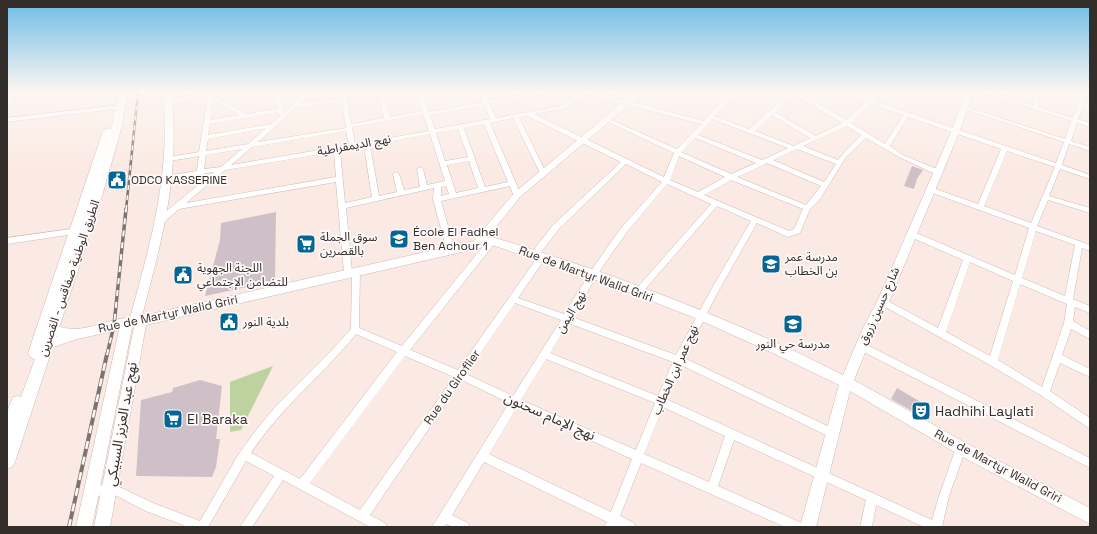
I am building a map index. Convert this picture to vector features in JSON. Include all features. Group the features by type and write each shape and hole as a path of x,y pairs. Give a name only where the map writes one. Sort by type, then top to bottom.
{"main road":[{"name":"الطريق الوطنية صفاقس - القصرين","path":"7,462 42,346 80,231 95,203 99,172 115,117"},
{"name":"الطريق الوطنية صفاقس - القصرين","path":"7,432 42,346"}],"street":[{"path":"7,120 33,117"},
{"name":"نهج عبد العزيز السبيكي","path":"84,527 90,493 161,220 170,159 169,117"},
{"path":"200,171 209,117"},
{"path":"208,122 240,117"},
{"path":"161,220 251,145 280,117"},
{"path":"347,117 352,146"},
{"path":"170,159 400,117"},
{"path":"426,117 453,195"},
{"name":"نهج الديمقراطية","path":"166,178 200,171 367,144 510,117"},
{"path":"515,117 543,173"},
{"path":"533,117 666,181 781,232 793,234 797,231 807,208 825,185 844,156 865,135"},
{"path":"478,245 481,238 517,194 610,117"},
{"path":"694,117 750,132 840,162"},
{"name":"نهج اليمن","path":"438,527 568,318 593,275 624,230 666,181 677,153 711,117"},
{"path":"750,132 767,117"},
{"path":"780,117 815,138"},
{"path":"834,117 901,156 937,172"},
{"path":"698,195 731,177 846,124 853,117"},
{"path":"886,147 905,117"},
{"path":"916,117 1090,177"},
{"name":"شارع حسين زروق","path":"808,527 846,382 861,346 883,302 961,117"},
{"path":"992,117 1090,149"},
{"path":"1064,117 1090,125"},
{"path":"993,362 1034,227 1058,167 1075,117"},
{"path":"606,120 731,177 807,208"},
{"path":"486,121 517,194"},
{"path":"206,137 274,124"},
{"path":"460,126 482,189"},
{"path":"693,135 825,185"},
{"path":"367,144 376,199"},
{"path":"980,207 1005,148"},
{"path":"90,493 110,488 150,507 202,527 245,455 269,422 288,401 341,349 355,330 352,272 342,206 337,149"},
{"path":"442,164 471,159"},
{"name":"Rue du Giroflier","path":"362,517 513,298 556,227 626,162"},
{"path":"420,169 424,189"},
{"path":"396,174 401,194"},
{"path":"176,208 340,179"},
{"path":"342,206 448,183"},
{"path":"437,199 512,183"},
{"path":"438,186 437,199 451,251"},
{"path":"930,189 1090,248"},
{"path":"1046,197 1090,212"},
{"path":"638,292 716,203"},
{"name":"نهج عمر ابن الخطاب","path":"612,523 660,401 700,315 755,220"},
{"path":"7,241 80,231"},
{"path":"911,234 1090,310"},
{"path":"302,485 370,394 492,241"},
{"name":"Rue de Martyr Walid Griri","path":"47,331 76,334 492,241 593,275 700,315 846,382 961,448 1090,516"},
{"path":"1045,393 1068,323 1079,244"},
{"path":"941,333 968,258"},
{"path":"513,298 679,360 791,415 832,433"},
{"path":"883,302 993,362 1045,393 1090,424"},
{"name":"نهج عبد العزيز السبيكي","path":"102,527 133,354 134,322"},
{"path":"1068,323 1090,335"},
{"name":"نهج الإمام سحنون","path":"355,330 460,375 516,402 798,527"},
{"path":"42,346 76,334"},
{"path":"861,346 1090,463"},
{"path":"545,355 660,401 936,527 944,496 961,448"},
{"path":"1057,357 1090,373"},
{"path":"712,488 731,433"},
{"path":"245,455 381,527"},
{"path":"482,456 612,523 630,527"},
{"path":"246,527 281,474"},
{"path":"866,527 872,497"},
{"path":"444,517 464,527"}],"green space":[{"path":"273,366 241,430 230,432 230,382"}],"building":[{"path":"912,166 923,170 917,179 914,189 904,186"},
{"path":"276,212 275,281 205,296 220,240 221,223"},
{"name":"El Baraka","path":"200,380 222,386 216,439 220,439 216,467 212,477 136,476 141,400 172,392 173,388"},
{"path":"897,388 931,408 926,419 891,399"}],"railway":[{"path":"126,210 135,117"},
{"path":"107,355 114,325 126,209"},
{"path":"69,527 107,354"}],"place":[{"name":"ODCO KASSERINE","path":"117,180"},
{"name":"École El Fadhel Ben Achour 1","path":"399,239"},
{"name":"سوق الجملة بالقصرين","path":"306,244"},
{"name":"مدرسة عمر بن الخطاب","path":"771,264"},
{"name":"اللجنة الجهوية للتضامن الإجتماعي","path":"183,275"},
{"name":"بلدية النور","path":"229,322"},
{"name":"مدرسة حي النور","path":"793,324"},
{"name":"Hadhihi Laylati","path":"921,411"},
{"name":"El Baraka","path":"173,419"}]}
